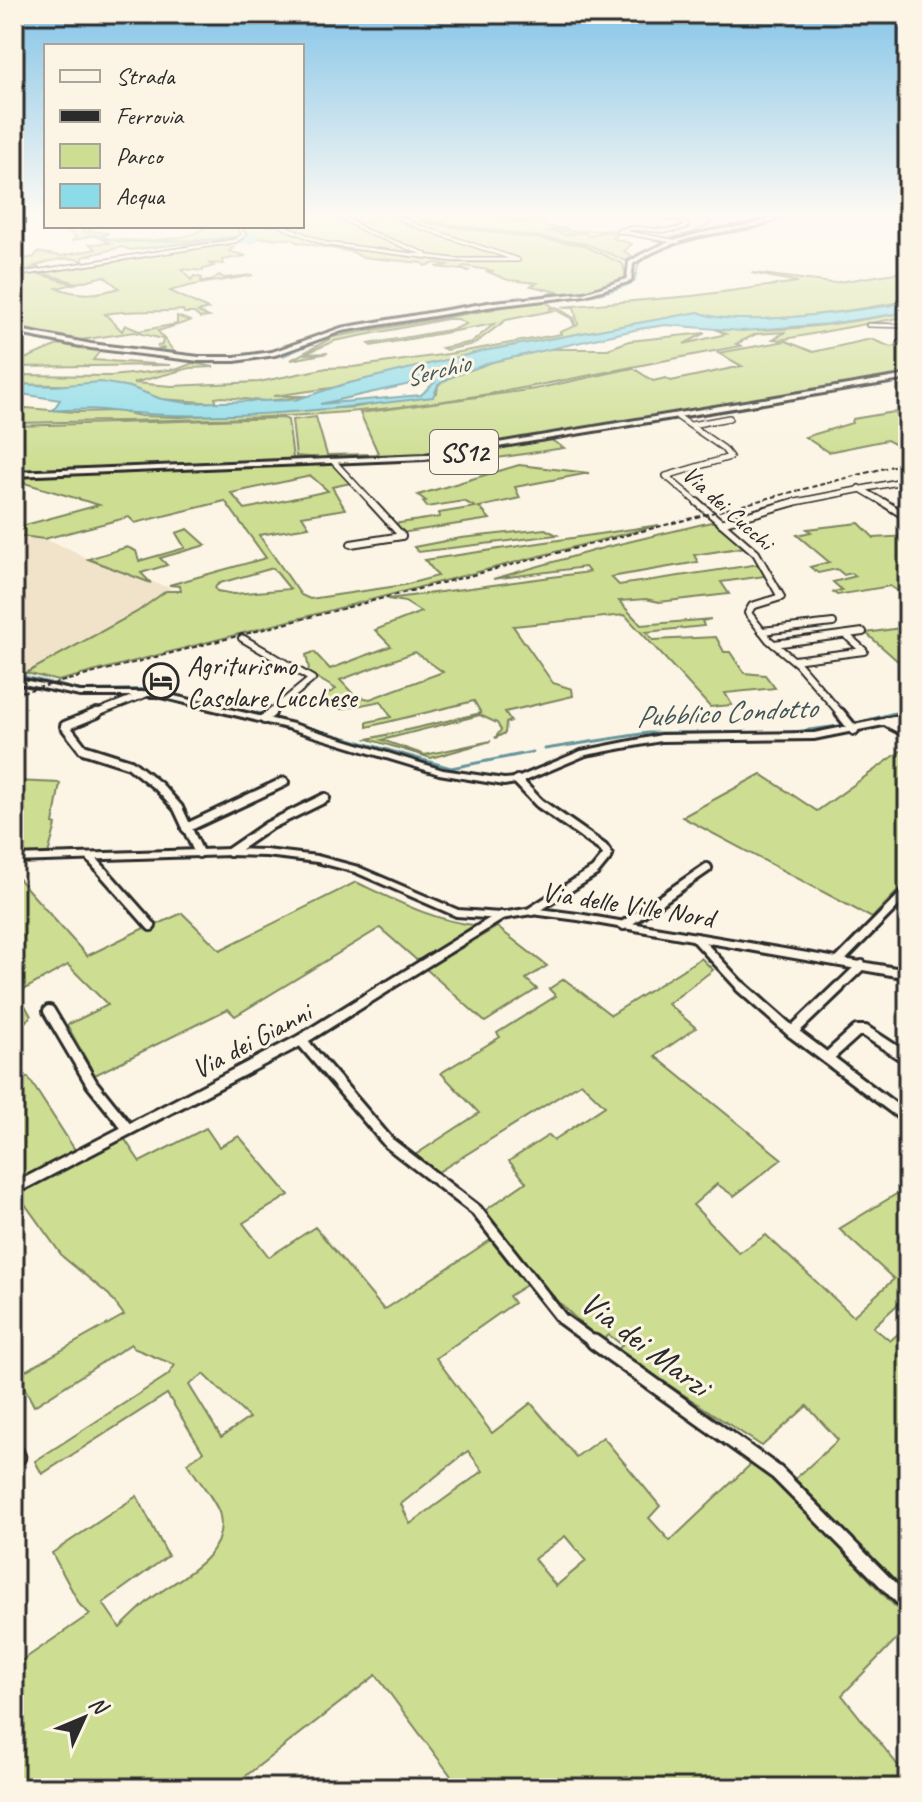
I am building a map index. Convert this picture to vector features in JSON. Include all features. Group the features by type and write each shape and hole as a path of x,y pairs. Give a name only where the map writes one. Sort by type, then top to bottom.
{"main road":[{"path":"14,331 91,346 199,359 259,357 341,330 542,298"},
{"name":"SS12","path":"14,474 434,456 906,378"}],"street":[{"path":"868,325 908,326"},
{"name":"Via dei Cucchi","path":"678,417 726,450 730,457 666,476 762,559 780,594 775,600 749,608 748,613 762,631"},
{"path":"691,425 729,418"},
{"path":"334,462 402,536 351,544"},
{"path":"721,523 745,514 858,488 908,480"},
{"path":"858,488 872,498 890,503 908,518"},
{"path":"762,631 833,623"},
{"path":"762,631 794,660 850,726"},
{"path":"774,644 863,632"},
{"path":"794,660 864,651 846,635"},
{"path":"242,638 312,679 269,716"},
{"path":"14,680 91,695 145,694 269,716 442,772 488,781 517,780 584,753 661,738 796,736 908,717"},
{"path":"145,694 65,726 83,749 130,764 159,787 178,808 199,853"},
{"path":"887,722 908,733"},
{"path":"517,780 539,803 603,848 608,855 595,871 532,911"},
{"path":"186,828 284,782"},
{"path":"230,852 268,826 325,798"},
{"name":"Via delle Ville Nord","path":"14,859 230,852 284,855 337,863 439,908 473,917 532,911 840,960 908,974"},
{"path":"91,858 151,926"},
{"path":"624,925 707,868"},
{"path":"840,960 908,891"},
{"name":"Via dei Gianni","path":"14,1189 301,1040 501,916"},
{"path":"696,938 746,992 792,1032 908,1119"},
{"path":"792,1032 862,965"},
{"path":"49,1011 92,1084 128,1129"},
{"path":"827,1058 857,1031 865,1031 908,1059"},
{"name":"Via dei Marzi","path":"301,1040 389,1143 476,1210 562,1319 777,1473 908,1605"}],"shaded area":[{"path":"14,535 41,538 101,566 171,588 137,612 26,671 14,670"}],"green space":[{"path":"185,298 208,309 198,312 209,317 200,318 183,310 105,314 122,331 125,325 139,331 177,324 177,316 190,321 158,331 175,353 153,350 165,348 157,346 162,345 163,339 134,332 74,341 14,329 14,303 21,300 14,300"},
{"path":"667,298 908,298 908,301 832,313 768,319 715,317 699,312 483,351 346,386 273,396 309,396 266,401 222,397 215,398 217,403 161,399 130,387 14,384 14,375 111,376 178,369 193,363 214,367 190,368 133,383 172,386 259,382 327,368 448,354 561,334 578,325 574,307 561,307"},
{"path":"546,302 553,307 549,309 556,307 574,318 575,326 571,318 556,310 506,320 474,344 446,350 442,348 472,342 494,324 369,344 454,329 466,324 458,319 447,319 334,341 305,354 328,353 291,360 333,337 494,309 496,305"},
{"path":"908,312 908,316 780,340 773,339 786,332 756,334 736,344 741,346 417,405 193,420 14,423 14,407 179,417 356,407 437,393 438,385 451,377 492,362 550,349 608,349 629,341 705,333 684,344 726,334 715,329 787,329"},
{"path":"871,339 891,347 908,343 908,375 442,453 329,459 296,456 292,420 316,417 327,455 375,454 378,453 360,413 535,389 633,368 653,381 666,378 671,381 742,366 718,353 786,341 813,352"},
{"path":"60,344 100,351 93,360 170,365 14,367 14,359 27,358"},
{"path":"894,412 908,420 908,451 887,440 828,452 805,437 852,423 853,419"},
{"path":"288,420 293,458 326,461 14,472 14,449 18,441 14,440 14,426"},
{"path":"551,440 564,448 484,460 474,453 467,453"},
{"path":"332,464 351,483 332,487 345,509 302,516 309,527 259,535 301,595 310,599 404,585 438,576 425,560 659,525 58,681 26,673 137,612 166,591 181,591 180,586 169,585 266,558 225,501 135,523 129,517 44,539 14,535 14,528 99,505 14,480 28,475","holes":["311,476 328,491 245,509 231,493","273,568 290,589 234,594 217,591 215,587"]},
{"path":"519,465 589,473 515,487 520,498 479,507 490,519 401,533 393,524 440,517 439,513 475,507 464,501 427,507 423,502 426,501 418,495"},
{"path":"715,521 745,547 694,555 698,562 611,577 619,585 759,564 765,576 721,582 729,594 659,602 646,599 619,601 641,625 711,619 702,621 704,626 646,632 653,640 716,637 724,652 730,652 744,673 765,675 775,688 725,693 732,705 710,707 625,615 513,626 553,683 572,689 573,696 505,712 511,721 506,723 505,733 495,738 501,730 497,723 480,715 382,740 425,755 491,741 431,758 368,739 481,713 474,701 367,727 367,722 391,717 381,701 341,709 323,697 336,689 307,672 306,655 314,652 330,669 391,646 375,630 421,612 405,602 388,599 589,572 585,567 493,579","holes":["415,652 443,672 370,699 355,696 340,680"]},
{"path":"859,523 874,538 908,536 908,598 890,586 837,595 833,592 842,590 833,582 856,576 852,573 844,575 837,569 818,573 810,567 829,562 797,535 811,532 807,529"},
{"path":"188,529 206,545 160,558 167,565 141,573 151,583 88,559 127,547 136,551 139,561 185,548 176,533"},
{"path":"545,529 557,535 418,552 414,547 461,538"},
{"path":"908,627 908,662 900,663 866,633"},
{"path":"908,746 908,880 872,918 682,817 761,774 817,811"},
{"path":"14,781 60,783 53,824 56,825 48,854 14,855"},
{"path":"14,874 87,956 182,913 220,950 356,882 432,915 481,926 420,963 380,928 235,1016 228,1009 95,1075 67,1025 108,1005 68,965 18,993 31,1016 14,1033 14,984 17,982 14,978"},
{"path":"497,927 547,966 526,979 537,989 485,1022 426,969"},
{"path":"701,958 713,970 668,1004 696,1028 655,1056 782,1159 734,1196 717,1184 693,1205 739,1253 766,1235 853,1316 894,1279 839,1229 908,1187 908,1295 873,1327 890,1341 908,1325 908,1594 795,1479 838,1440 807,1406 762,1446 617,1351 622,1345 609,1335 602,1341 585,1327 539,1280 483,1212 526,1182 509,1161 549,1135 554,1140 605,1106 581,1083 438,1172 415,1155 479,1113 441,1073 500,1037 497,1033 556,996 549,989 564,979 611,1015"},
{"path":"28,1077 75,1150 14,1184 14,1085"},
{"path":"206,1128 219,1147 239,1136 289,1195 243,1223 269,1257 315,1227 384,1310 492,1239 528,1284 509,1296 514,1303 436,1358 492,1433 531,1403 576,1457 603,1437 660,1506 649,1518 670,1541 753,1462 774,1479 908,1620 908,1627 842,1695 908,1778 908,1788 460,1788 376,1675 230,1788 14,1788 14,1666 90,1614 80,1605 52,1553 137,1496 168,1556 103,1603 120,1628 152,1598 199,1565 216,1544 220,1531 218,1511 187,1463 203,1452 167,1394 42,1474 35,1461 168,1375 175,1365 133,1348 131,1344 34,1406 18,1375 124,1315 109,1295 63,1257 17,1193 124,1138 140,1162","holes":["204,1374 249,1418 221,1437 189,1385","468,1451 483,1471 410,1524 401,1504","565,1536 586,1561 556,1586 534,1559"]}],"water":[{"name":"Serchio","path":"908,303 908,312 828,324 742,331 666,325 639,329 492,362 451,377 438,385 433,397 350,407 267,414 143,414 96,409 53,410 60,400 14,393 14,384 55,386 100,382 188,403 295,400 345,384 483,351 699,312 717,317 770,319","holes":["428,380 435,382 421,395 320,404"]}],"waterway":[{"path":"528,302 570,298"},
{"path":"442,315 489,307"},
{"path":"192,362 283,356 335,334 418,318"},
{"path":"14,335 97,350"},
{"name":"Pubblico Condotto","path":"14,674 81,690 150,689 264,715"},
{"name":"Pubblico Condotto","path":"891,714 908,710"},
{"name":"Pubblico Condotto","path":"257,713 451,768 533,752"},
{"name":"Pubblico Condotto","path":"891,714 895,713"},
{"name":"Pubblico Condotto","path":"853,724 891,714"},
{"name":"Pubblico Condotto","path":"887,715 891,714"},
{"name":"Pubblico Condotto","path":"545,749 648,733 787,733 846,725"}],"railway":[{"path":"14,694 908,462"}],"place":[{"name":"Agriturismo Casolare Lucchese","path":"161,681"}]}
